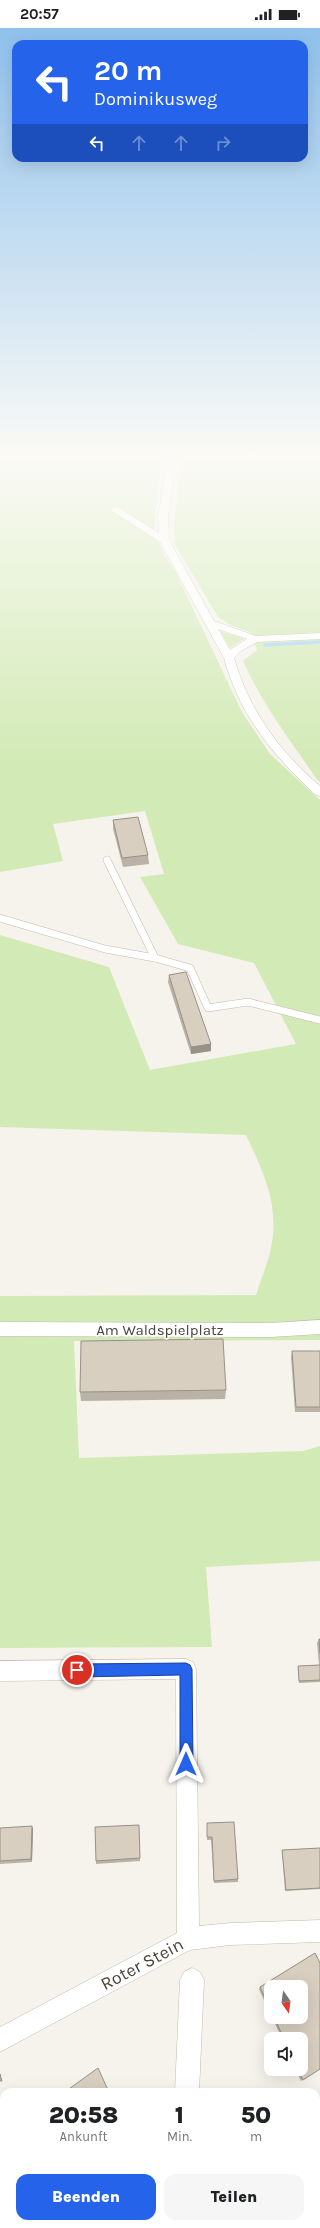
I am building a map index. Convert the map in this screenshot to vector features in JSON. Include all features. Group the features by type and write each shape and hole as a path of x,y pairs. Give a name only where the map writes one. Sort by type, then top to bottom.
{"street":[{"path":"176,562 228,658 244,701 277,752 299,775 320,792"},
{"path":"210,623 255,639 320,636"},
{"path":"228,658 237,649 255,639"},
{"name":"Am Waldspielplatz","path":"0,1329 271,1330 320,1327"},
{"path":"0,1671 186,1669 188,1939"},
{"name":"Roter Stein","path":"0,2040 188,1939 230,1934 320,1930"},
{"path":"187,2088 192,1980"}],"lane":[{"path":"107,860 155,958"},
{"path":"0,918 105,949 155,958 190,968 208,1008 248,1002 320,1020"}],"green space":[{"path":"0,562 169,562 175,571 242,712 270,754 320,800 320,1340 74,1341 79,1458 303,1451 320,1446 320,1561 206,1567 212,1647 0,1648 0,1296 256,1295 271,1248 273,1218 272,1203 264,1176 246,1135 0,1127 0,935 109,967 150,1070 296,1044 254,963 178,944 140,877 164,874 145,811 53,824 63,861 0,872"},
{"path":"185,562 320,562 320,782 286,736 259,692 243,661 257,650 250,632 230,625 218,617"},
{"path":"220,631 244,639 229,649"}],"building":[{"path":"138,817 148,855 122,858 113,820"},
{"path":"186,972 211,1044 191,1047 169,975"},
{"path":"223,1339 226,1390 80,1392 81,1341"},
{"path":"292,1351 320,1351 320,1407 296,1407"},
{"path":"320,1665 320,1680 299,1681 298,1666"},
{"path":"234,1822 238,1879 214,1881 212,1837 207,1837 207,1823"},
{"path":"139,1825 140,1858 96,1861 95,1827"},
{"path":"32,1826 31,1859 0,1861 0,1828"},
{"path":"320,1848 320,1888 286,1890 282,1850"},
{"path":"315,1953 320,1963 320,2069 303,2080 301,2076 308,2076 308,2032 281,2032 277,2024 308,2024 308,1980 271,1980"},
{"path":"264,1985 264,1996 260,1987"},
{"path":"98,2068 107,2088 70,2088"}],"waterway":[{"path":"265,645 320,642"}],"route":[{"path":"77,1670 186,1669 186,1764"}]}
